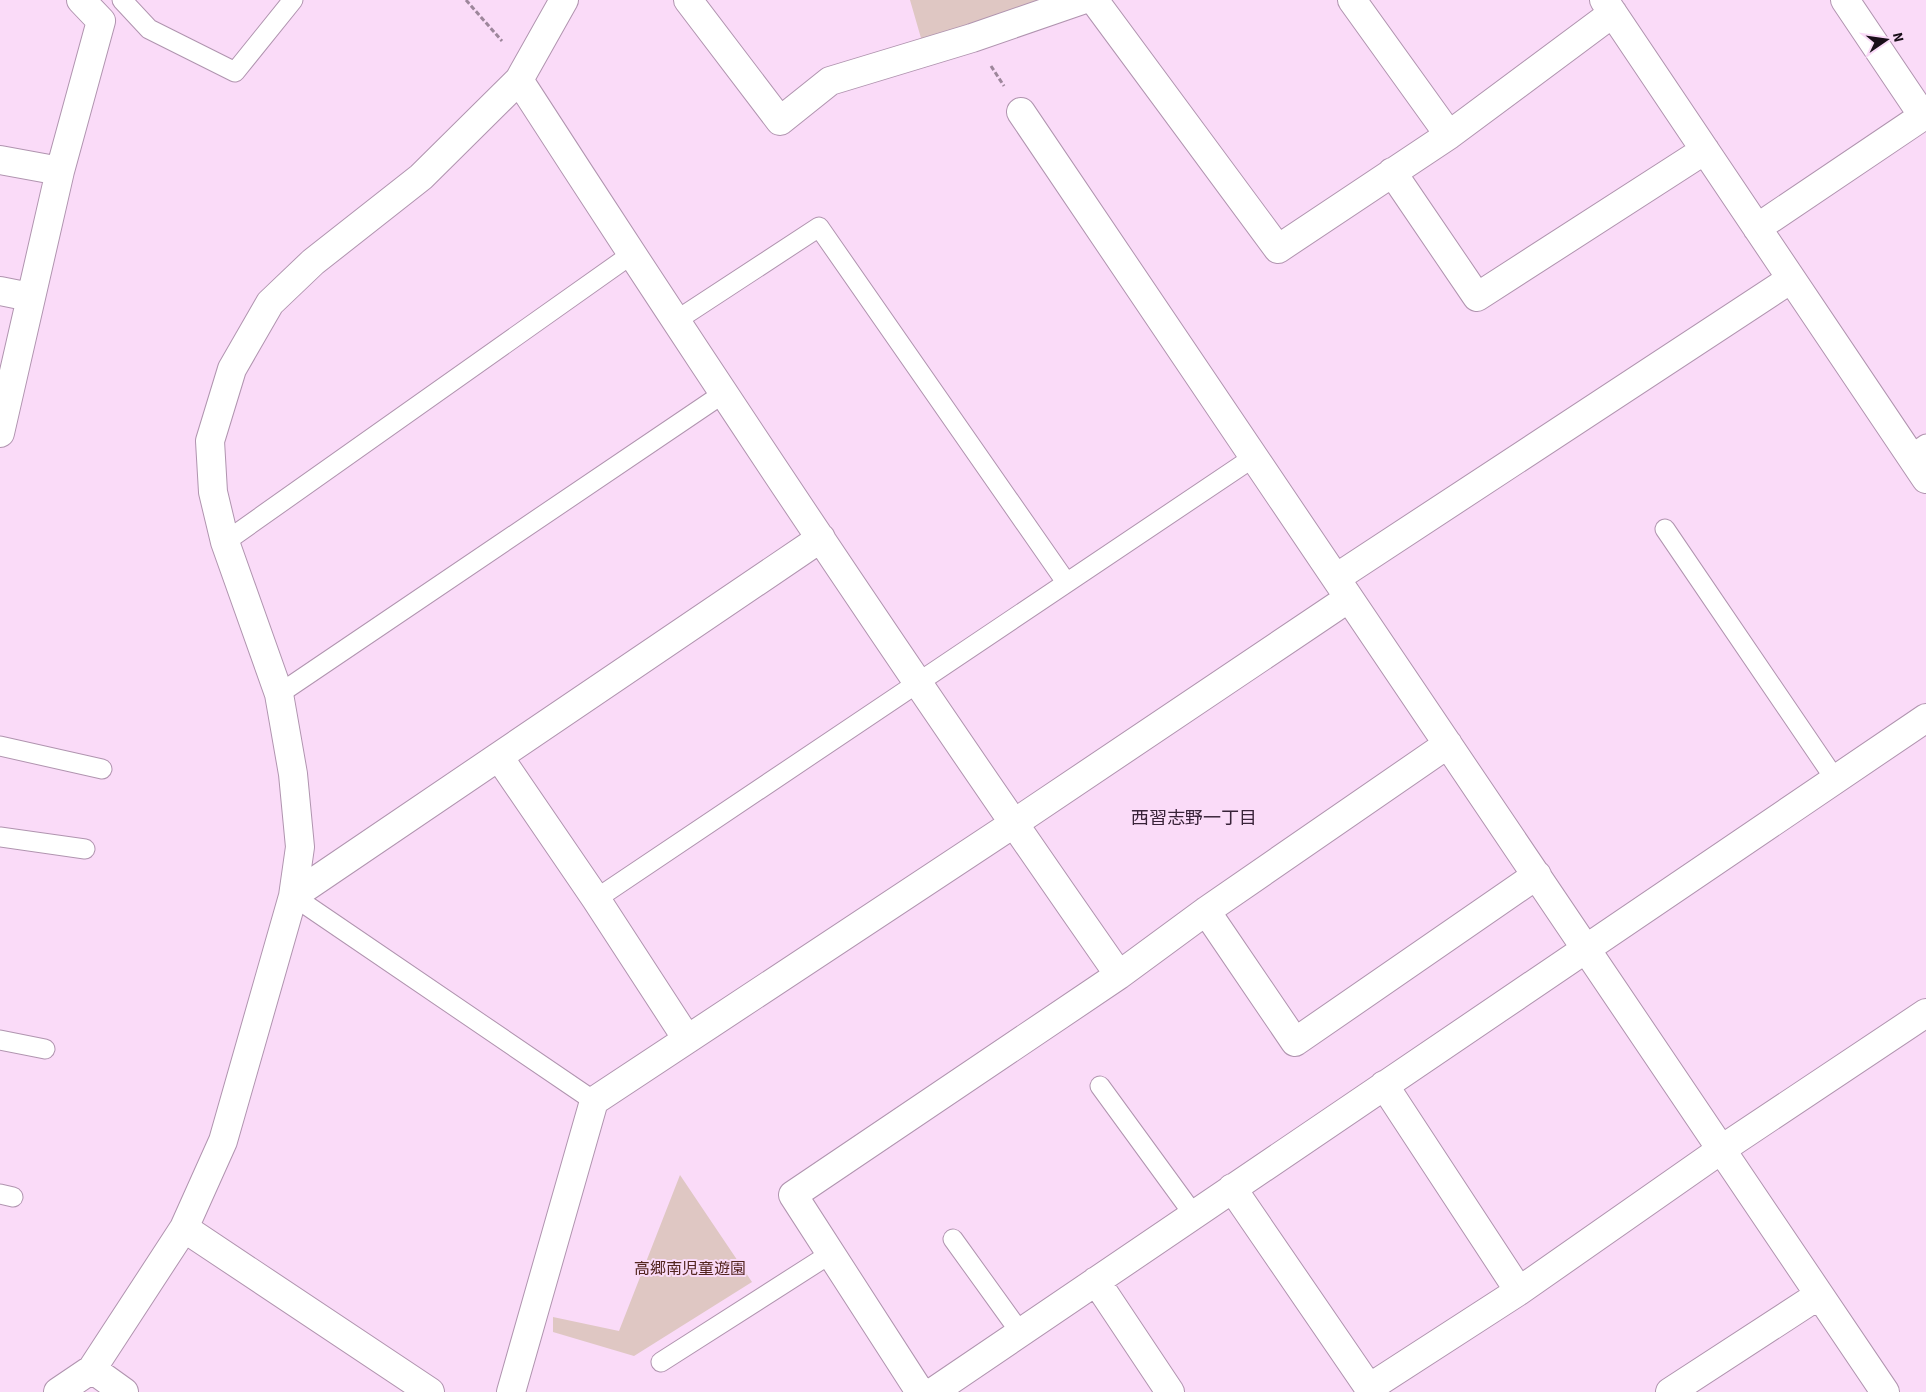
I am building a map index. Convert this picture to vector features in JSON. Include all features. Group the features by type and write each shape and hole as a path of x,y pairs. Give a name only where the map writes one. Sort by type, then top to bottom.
{"street":[{"path":"0,433 8,368 30,297 60,171 101,21 81,0"},
{"path":"58,1392 92,1369 184,1228 223,1141 293,896 300,847 293,774 279,694 225,542 213,492 210,441 232,369 270,303 313,262 421,177 523,74 564,0"},
{"path":"688,0 780,121 830,81 972,38 1082,0"},
{"path":"1094,0 1278,249 1449,135 1609,6 1791,279 1918,450 1926,480"},
{"path":"1352,0 1449,135"},
{"path":"1757,228 1924,115 1845,0"},
{"path":"523,74 632,254 917,682 1118,975"},
{"path":"1021,112 1885,1392"},
{"path":"1392,172 1478,297 1705,150"},
{"path":"0,160 60,171"},
{"path":"511,1392 594,1101 1013,824 1343,588 1791,279"},
{"path":"0,291 30,297"},
{"path":"293,896 821,538"},
{"path":"946,1388 1020,1332 1926,718"},
{"path":"920,1392 793,1195 1118,975 1206,911 1448,744"},
{"path":"499,757 596,898 687,1039"},
{"path":"1206,911 1295,1042 1537,875"},
{"path":"1232,1188 1369,1388 1520,1291 1722,1149 1926,1012"},
{"path":"1384,1085 1520,1291"},
{"path":"184,1228 430,1392"},
{"path":"1096,1281 1170,1392"},
{"path":"1670,1392 1819,1294"},
{"path":"92,1369 124,1392"}],"lane":[{"path":"122,0 149,29 235,72 293,0"},
{"path":"676,320 819,227 1066,582"},
{"path":"225,542 632,254"},
{"path":"279,694 724,393"},
{"path":"596,898 1254,457"},
{"path":"1664,529 1835,779"},
{"path":"0,746 102,769"},
{"path":"0,837 85,849"},
{"path":"293,896 594,1101"},
{"path":"0,1040 45,1050"},
{"path":"1100,1086 1194,1215"},
{"path":"953,1239 1020,1332"},
{"path":"661,1362 830,1254"}],"path":[{"path":"466,0 523,74"},
{"path":"972,38 1021,112"}],"green space":[{"path":"910,0 1041,0 923,45"},
{"name":"高郷南児童遊園","path":"680,1175 752,1282 634,1356 553,1332 553,1317 619,1331"}],"district":[{"name":"西習志野一丁目","path":"1194,818"}]}
